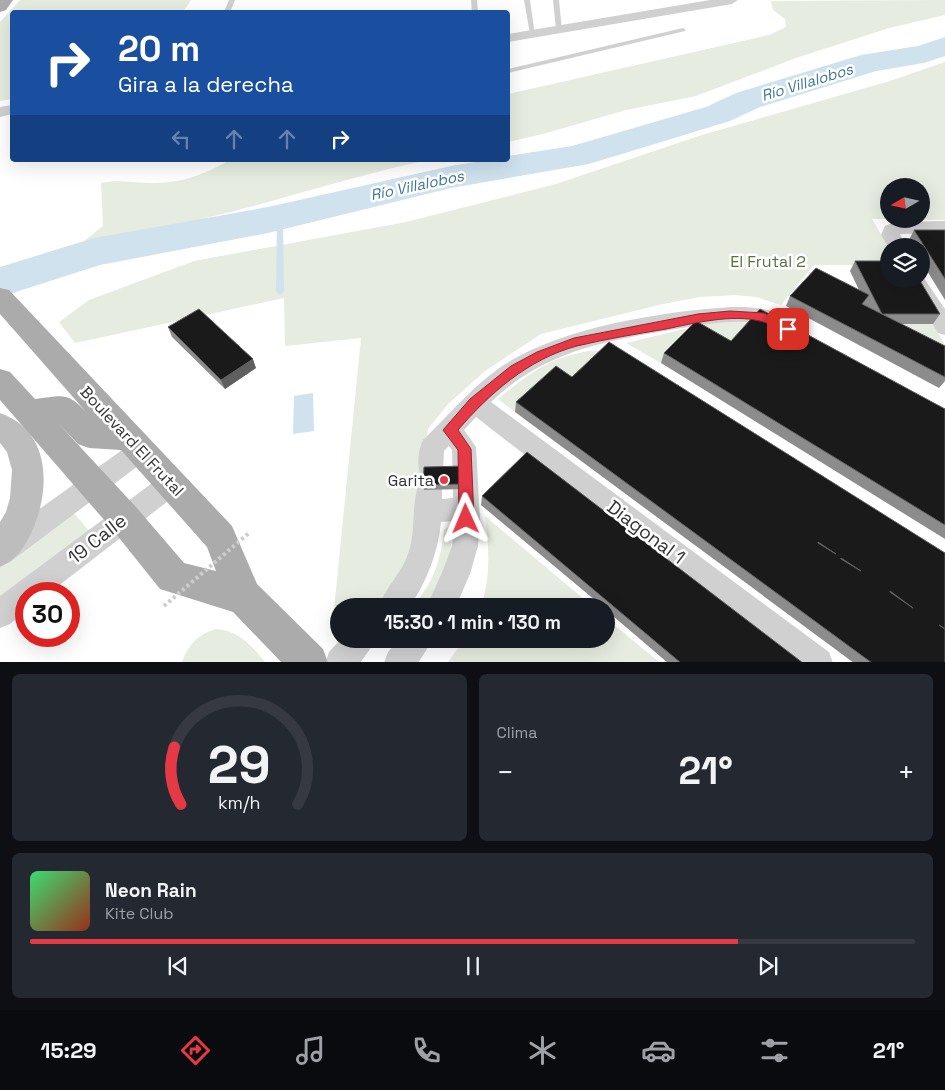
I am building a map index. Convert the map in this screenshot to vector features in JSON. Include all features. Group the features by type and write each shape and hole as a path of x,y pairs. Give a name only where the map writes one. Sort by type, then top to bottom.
{"main road":[{"path":"0,7 6,0"},
{"name":"Boulevard El Frutal","path":"0,297 220,537 251,604"},
{"path":"14,413 55,396 64,386 69,374"},
{"name":"Boulevard El Frutal","path":"0,380 14,413 94,485 124,518 172,577 251,604 318,661"},
{"path":"14,413 64,408 89,435 135,444"},
{"path":"0,426 10,432 19,444 26,459 29,475 22,515 13,533 0,551"}],"street":[{"path":"510,38 732,0"},
{"path":"894,238 898,227 945,227"},
{"path":"921,288 945,327"},
{"path":"399,598 412,579 423,555 428,533 432,447 450,430 474,402 503,377 554,349 596,337 698,318 730,315 764,317 796,334"},
{"path":"596,337 621,352"},
{"name":"Diagonal 1","path":"474,402 818,662"},
{"path":"445,598 456,574 465,546 465,449 450,430"},
{"path":"0,551 94,485 135,444"},
{"name":"19 Calle","path":"0,614 172,483"},
{"path":"430,491 466,509"},
{"path":"318,661 343,648"},
{"path":"399,662 410,648"}],"lane":[{"path":"527,0 533,34"},
{"path":"556,0 559,30"},
{"path":"510,71 683,30"}],"path":[{"path":"164,606 249,533"}],"green space":[{"path":"20,0 191,0 184,10 11,10"},
{"path":"945,0 945,15 889,28 796,58 696,96 626,110 510,142 510,94 769,35 786,27 785,19 773,10 771,1"},
{"path":"10,11 10,99 0,101 0,22"},
{"name":"El Frutal 2","path":"945,62 945,220 930,220 930,178 880,178 880,219 872,219 883,238 880,238 880,265 814,265 781,305 756,297 735,295 700,297 663,304 541,334 485,371 448,404 428,429 418,538 386,598 335,598 361,338 285,346 284,298 75,343 59,322 89,300 194,261 406,222 556,184 702,135 890,81"},
{"path":"226,162 419,162 202,219 84,241 103,226 101,183 114,181 173,182 211,170"},
{"path":"756,319 727,351 693,331 661,363 626,343 718,321"},
{"path":"876,324 933,324 945,345 945,359"},
{"path":"589,351 601,351 571,387 515,412 498,399 530,374 551,362"},
{"path":"67,505 96,539 41,582 15,582 15,602 0,614 0,553"},
{"path":"485,516 582,598 483,598 488,573"},
{"path":"448,527 452,531 451,551 433,595 431,598 419,598 431,581 435,571 441,552 444,530"},
{"path":"615,625 659,662 448,662 458,648 615,648"},
{"path":"216,629 231,632 244,640 265,662 182,662 187,650 194,641"}],"water":[{"path":"313,393 314,431 293,434 294,396"}],"building":[{"path":"914,230 945,230 945,279 930,255 930,238 919,238"},
{"path":"855,261 880,261 880,288 924,288 940,314 882,314"},
{"path":"816,268 869,295 862,304 945,346 945,377 790,296"},
{"path":"199,309 253,359 221,380 168,327"},
{"path":"760,309 945,409 945,525 664,353 696,321 731,341"},
{"path":"609,342 945,553 945,662 871,662 516,402 556,366 572,377"},
{"path":"527,452 802,662 680,662 615,608 615,598 604,598 482,496"},
{"name":"Garita","path":"464,466 464,484 423,485 424,467"}],"waterway":[{"name":"Río Villalobos","path":"0,282 94,252 268,220 451,177 576,156 718,114 748,100 872,62 924,54 945,46"},
{"path":"280,217 280,292"}],"place":[{"name":"Garita","path":"444,480"}],"route":[{"path":"466,519 465,449 450,430 474,402 515,369 541,355 574,342 698,318 730,315 756,316 764,317 788,329"}]}
